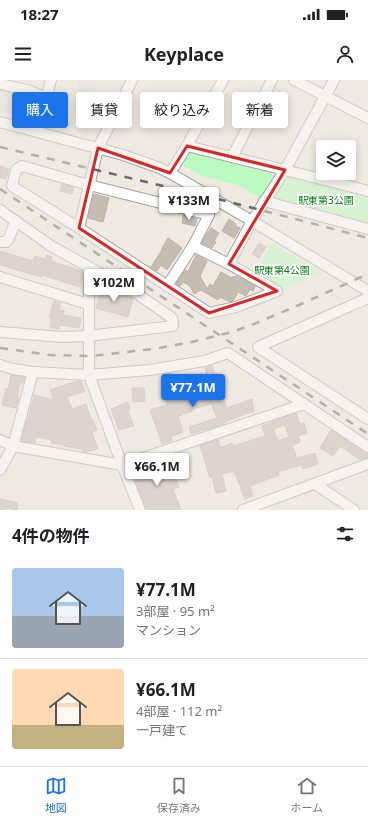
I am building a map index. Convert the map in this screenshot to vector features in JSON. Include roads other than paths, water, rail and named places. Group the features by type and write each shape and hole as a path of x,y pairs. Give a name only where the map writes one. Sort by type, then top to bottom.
{"street":[{"path":"48,92 51,80"},
{"path":"79,228 98,148 132,80"},
{"path":"170,173 187,146 223,80"},
{"path":"232,157 272,80"},
{"path":"294,80 368,118"},
{"path":"229,264 252,221 285,170 334,80"},
{"path":"7,83 32,92"},
{"path":"0,122 123,155 157,167 170,173 252,221 368,291"},
{"path":"38,132 39,128"},
{"path":"187,146 368,191"},
{"path":"167,286 193,246 210,215 89,185 22,166 16,170 12,186 79,228 167,286 209,313 236,306 277,291 193,246"},
{"path":"264,201 368,229"},
{"path":"0,210 51,246 136,293 172,318 173,326 88,336 62,337 0,332"},
{"path":"0,242 6,242 9,239 16,221"},
{"path":"89,267 89,375 140,510"},
{"path":"0,276 88,304"},
{"path":"368,298 258,347 368,419"},
{"path":"0,365 33,372 89,375 150,370 204,361 228,353 368,447"},
{"path":"0,470 13,446 33,372"},
{"path":"0,440 13,446 122,465 304,404"},
{"path":"243,510 368,464"},
{"path":"315,484 354,510"}],"railway":[{"path":"0,147 226,201 368,238"},
{"path":"0,189 368,434"},
{"path":"0,348 50,355 92,356 153,349 192,342 232,332 254,324 368,274"}],"park label":[{"name":"駅東第3公園","path":"326,200"},
{"name":"駅東第4公園","path":"282,270"}]}
